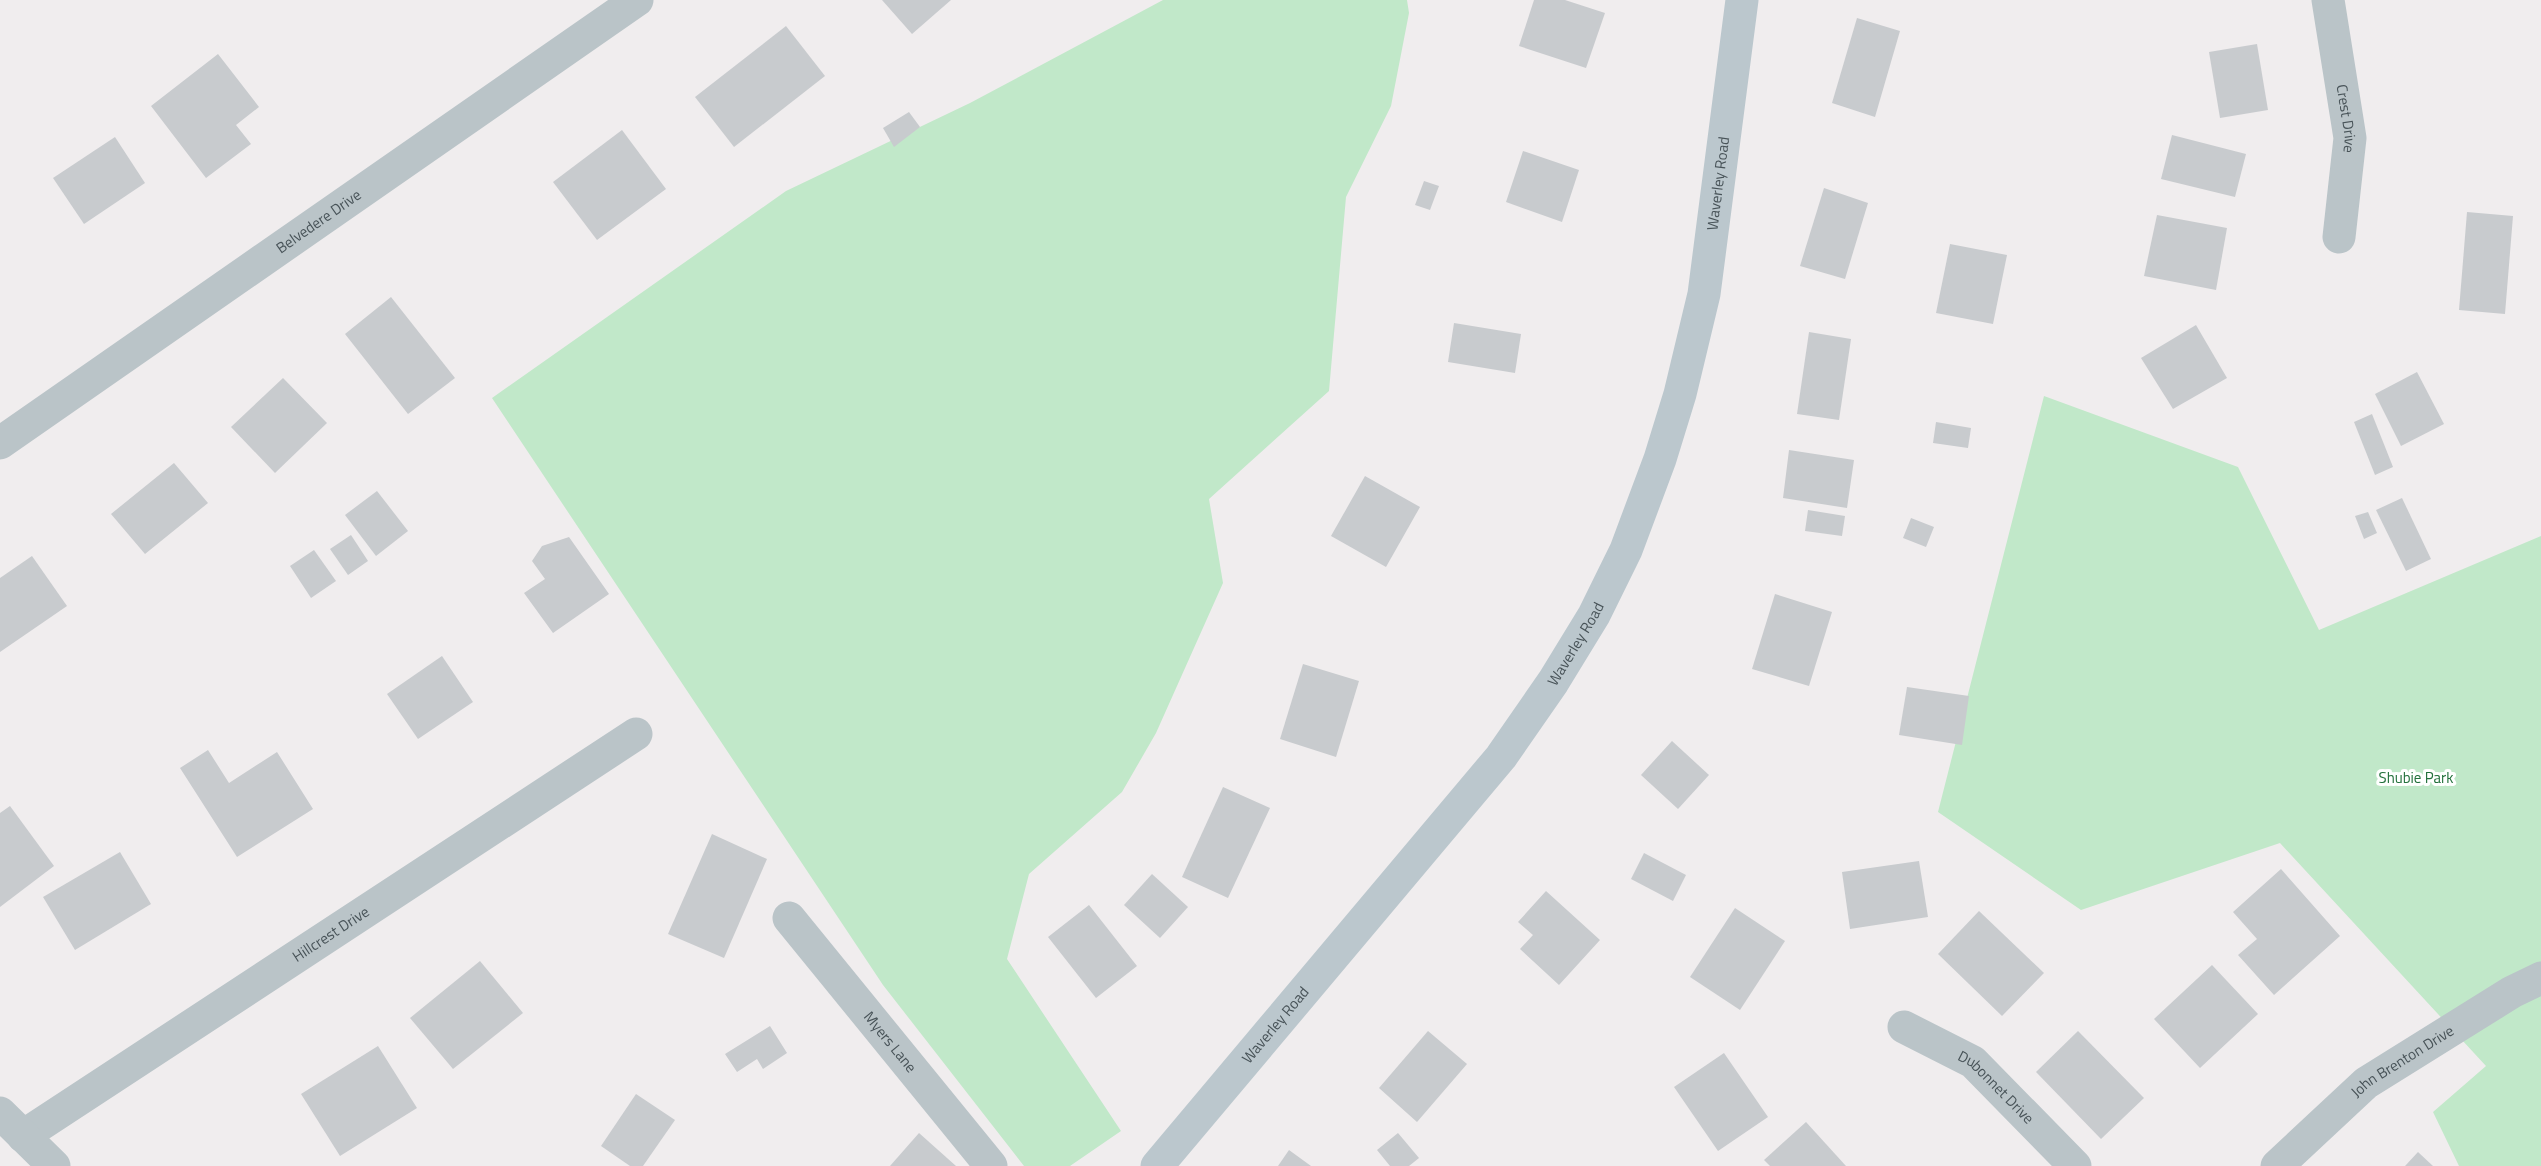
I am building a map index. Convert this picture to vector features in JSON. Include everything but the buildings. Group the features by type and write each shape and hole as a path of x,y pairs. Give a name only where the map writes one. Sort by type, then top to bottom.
{"main road":[{"name":"Waverley Road","path":"1157,1166 1501,757 1554,682 1594,615 1626,550 1660,459 1680,394 1704,294 1742,0"}],"street":[{"name":"Belvedere Drive","path":"0,443 637,0"},
{"name":"Crest Drive","path":"2328,0 2350,138 2339,237"},
{"name":"Hillcrest Drive","path":"23,1136 636,734"},
{"name":"Myers Lane","path":"789,918 991,1166"},
{"name":"John Brenton Drive","path":"2277,1166 2366,1083 2512,992 2541,978"},
{"name":"Dubonnet Drive","path":"1904,1027 1973,1062 2075,1166"},
{"path":"0,1113 54,1166"}],"green space":[{"path":"1163,0 1407,0 1409,13 1391,106 1346,197 1329,391 1209,499 1223,583 1156,733 1122,792 1029,874 1007,959 1121,1131 1070,1166 1024,1166 883,985 492,398 786,191 970,103"},
{"name":"Shubie Park","path":"2044,396 2238,467 2319,630 2541,536 2541,1166 2459,1166 2433,1112 2486,1066 2280,843 2081,910 1938,812"}]}
